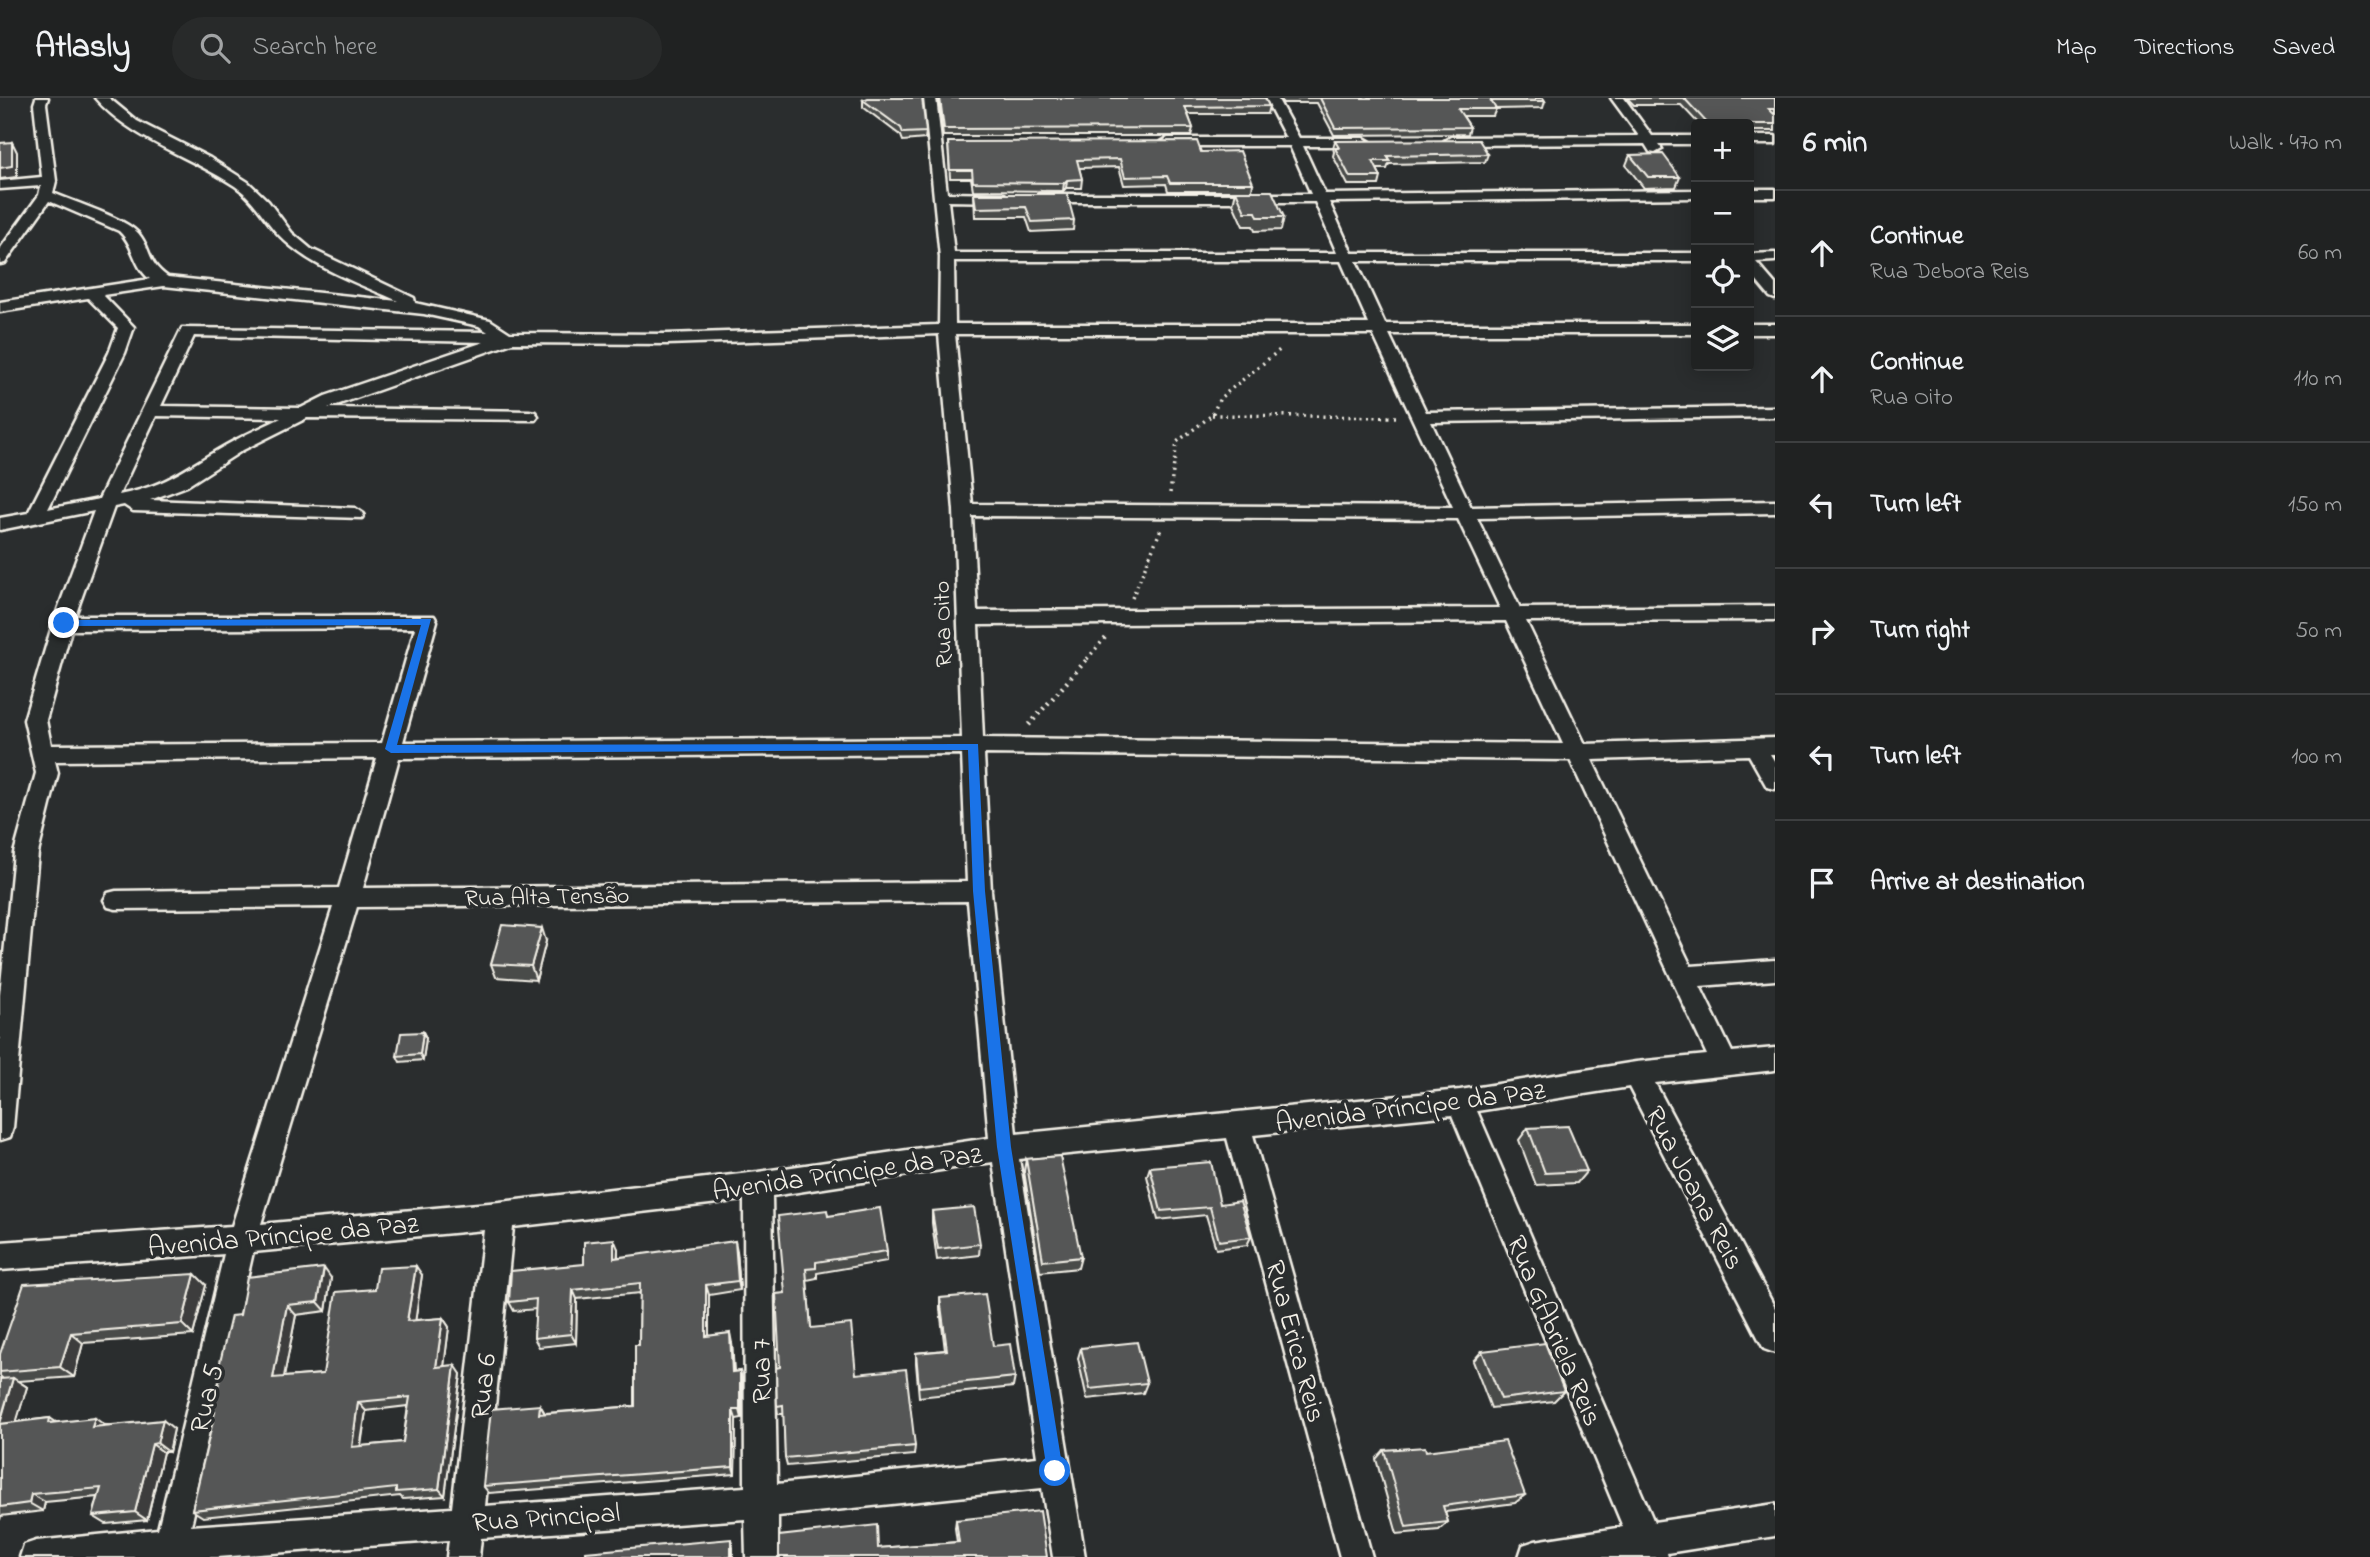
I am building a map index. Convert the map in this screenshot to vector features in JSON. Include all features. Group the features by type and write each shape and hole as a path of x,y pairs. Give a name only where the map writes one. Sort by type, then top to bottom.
{"street":[{"path":"0,260 48,188 40,104 42,98"},
{"path":"102,98 132,124 205,161 243,185 287,236 306,252 424,309"},
{"name":"Rua Oito","path":"930,98 944,143 941,197 947,257 947,329 964,510 979,891 1004,1147 1069,1557"},
{"path":"1271,98 1295,142 1380,331 1724,1065"},
{"path":"1617,98 1665,161"},
{"path":"1431,142 1691,140"},
{"path":"1754,140 1775,140"},
{"path":"1157,142 1377,142"},
{"path":"1681,182 1691,193"},
{"path":"0,185 48,188 124,228 133,236 149,271 164,281"},
{"path":"1754,193 1775,193"},
{"path":"941,197 1691,196"},
{"path":"947,257 1691,257"},
{"path":"1754,257 1775,257"},
{"path":"1754,269 1775,294"},
{"path":"0,307 164,281 424,309 484,323 510,338"},
{"path":"35,517 117,353 126,327 91,292"},
{"path":"0,1128 26,853 47,773 35,720 64,623 106,504 188,331 667,339 947,329 1691,329"},
{"path":"1754,329 1775,329"},
{"path":"0,524 148,495 181,482 237,446 331,401 510,338"},
{"path":"150,411 529,416"},
{"path":"1420,417 1775,412"},
{"path":"106,504 355,514"},
{"path":"964,510 1465,513 1775,507"},
{"path":"968,618 1775,613"},
{"name":"Rua 5","path":"64,623 427,621 348,898 242,1239 170,1551"},
{"path":"43,753 974,746 1577,752 1765,746 1775,781"},
{"name":"Rua Alta Tensão","path":"116,900 979,891"},
{"path":"1683,977 1775,970"},
{"name":"Avenida Príncipe da Paz","path":"0,1256 242,1239 500,1215 758,1185 1004,1147 1460,1102 1636,1074 1775,1059"},
{"name":"Rua Joana Reis","path":"1636,1074 1775,1338"},
{"name":"Rua GAbriela Reis","path":"1460,1102 1649,1548"},
{"name":"Rua Erica Reis","path":"1237,1126 1356,1557"},
{"name":"Rua 7","path":"758,1185 762,1557"},
{"name":"Rua 6","path":"463,1557 500,1215"},
{"name":"Rua Principal","path":"36,1557 170,1551 467,1522 761,1502 1055,1471"},
{"path":"1535,1557 1649,1548 1775,1520"}],"path":[{"path":"1212,415 1420,417"}],"building":[{"path":"922,98 926,132 903,133 901,128 863,100"},
{"path":"940,98 1265,98 1269,106 1185,107 1193,128 944,129"},
{"path":"1320,98 1543,98 1545,101 1491,101 1496,109 1458,109 1470,127 1335,128"},
{"path":"1684,98 1775,98 1775,109 1769,109 1775,115 1775,124 1754,124 1754,119 1703,119"},
{"path":"1479,140 1488,154 1387,156 1390,161 1373,161 1381,177 1350,177 1335,148 1339,148 1335,141"},
{"path":"1197,141 1201,152 1240,151 1253,183 1170,183 1167,176 1125,177 1120,159 1077,160 1082,179 1067,180 1064,183 973,182 972,170 950,170 948,142"},
{"path":"12,142 12,166 0,168 0,143"},
{"path":"1663,154 1680,177 1648,177 1630,155"},
{"path":"1236,191 1272,191 1284,217 1258,217 1256,212 1245,212"},
{"path":"974,194 1067,194 1074,220 1032,222 1026,207 976,208"},
{"path":"502,925 542,928 531,966 491,964"},
{"path":"423,1032 420,1054 397,1056 401,1033"},
{"path":"1568,1126 1587,1171 1545,1173 1528,1128"},
{"path":"1060,1156 1081,1257 1043,1261 1026,1159"},
{"path":"1211,1162 1220,1204 1240,1201 1251,1237 1219,1241 1210,1207 1161,1211 1150,1167"},
{"path":"974,1207 980,1244 938,1249 932,1211"},
{"path":"880,1208 887,1251 816,1262 816,1268 806,1269 811,1328 851,1324 856,1374 906,1369 915,1446 785,1458 783,1405 777,1406 776,1368 780,1367 776,1294 785,1293 778,1216 827,1210 828,1216"},
{"path":"614,1239 614,1258 735,1241 738,1281 706,1285 706,1336 730,1333 732,1372 740,1371 740,1410 733,1410 733,1467 483,1486 491,1409 540,1405 539,1414 635,1406 635,1345 639,1345 640,1283 573,1290 571,1334 534,1338 536,1299 509,1302 511,1271 584,1264 584,1242"},
{"path":"416,1266 407,1321 443,1318 436,1367 455,1365 439,1489 396,1492 396,1488 192,1510 215,1412 212,1412 221,1374 217,1375 231,1316 240,1315 247,1277 324,1268 318,1302 287,1305 273,1378 323,1374 336,1292 375,1289 378,1268","holes":["410,1397 403,1442 352,1447 358,1402"]},
{"path":"195,1274 182,1324 71,1333 60,1367 0,1372 0,1354 24,1284"},
{"path":"985,1294 993,1346 1010,1344 1015,1377 919,1387 916,1353 947,1350 940,1298"},
{"path":"1137,1342 1147,1383 1090,1389 1081,1348"},
{"path":"1545,1343 1564,1391 1501,1399 1482,1351"},
{"path":"13,1378 0,1422 0,1379"},
{"path":"50,1418 49,1423 95,1418 92,1427 163,1420 157,1443 152,1444 135,1512 93,1516 101,1488 31,1494 29,1503 0,1507 0,1424"},
{"path":"1505,1441 1525,1495 1443,1506 1448,1522 1406,1527 1384,1450 1425,1447 1426,1451"},
{"path":"1040,1511 1047,1557 779,1557 779,1536 877,1525 878,1548 959,1542 956,1520"},
{"path":"731,1539 731,1557 586,1557 586,1552"}],"route":[{"path":"64,623 427,621 391,749 974,746 979,891 1004,1147 1055,1471"}]}
